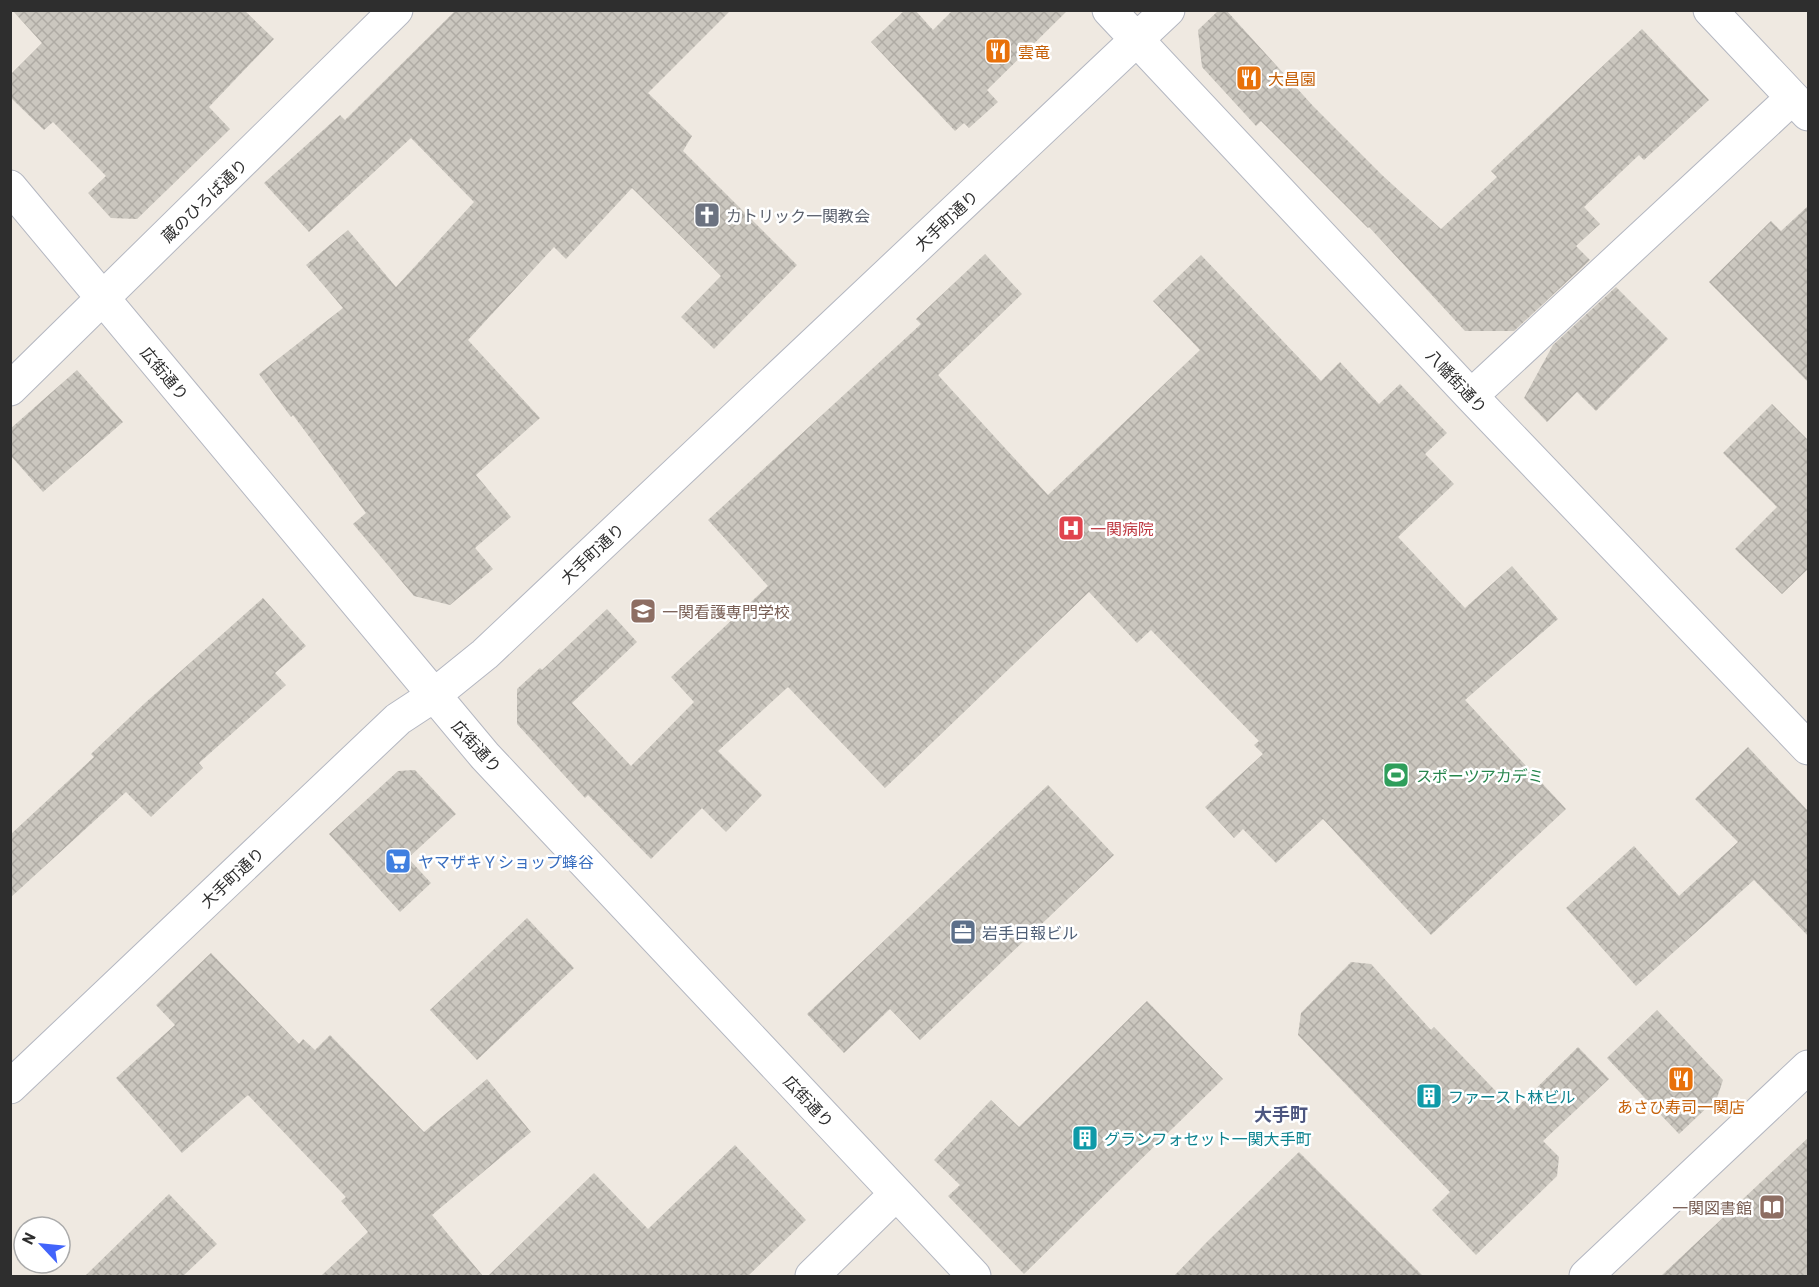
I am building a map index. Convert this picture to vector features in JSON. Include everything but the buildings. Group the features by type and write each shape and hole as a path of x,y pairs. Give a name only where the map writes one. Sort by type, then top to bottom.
{"street":[{"name":"蔵のひろば通り","path":"10,389 396,10"},
{"name":"八幡街通り","path":"1109,10 1471,396 1809,748"},
{"name":"大手町通り","path":"10,1087 398,719 432,696 485,654 1168,10"},
{"path":"1471,396 1801,106 1710,10"},
{"name":"広街通り","path":"10,187 484,756 974,1276"},
{"path":"1586,1276 1809,1067"},
{"path":"812,1276 896,1194"}],"place":[{"name":"雲竜","path":"998,51"},
{"name":"大昌園","path":"1249,78"},
{"name":"カトリック一関教会","path":"707,215"},
{"name":"一関病院","path":"1071,528"},
{"name":"一関看護専門学校","path":"643,611"},
{"name":"スポーツアカデミ","path":"1396,775"},
{"name":"ヤマザキＹショップ蜂谷","path":"398,861"},
{"name":"岩手日報ビル","path":"963,932"},
{"name":"あさひ寿司一関店","path":"1681,1079"},
{"name":"ファースト林ビル","path":"1429,1096"},
{"name":"グランフォセット一関大手町","path":"1085,1138"},
{"name":"一関図書館","path":"1772,1207"}],"district":[{"name":"大手町","path":"1281,1114"}]}
